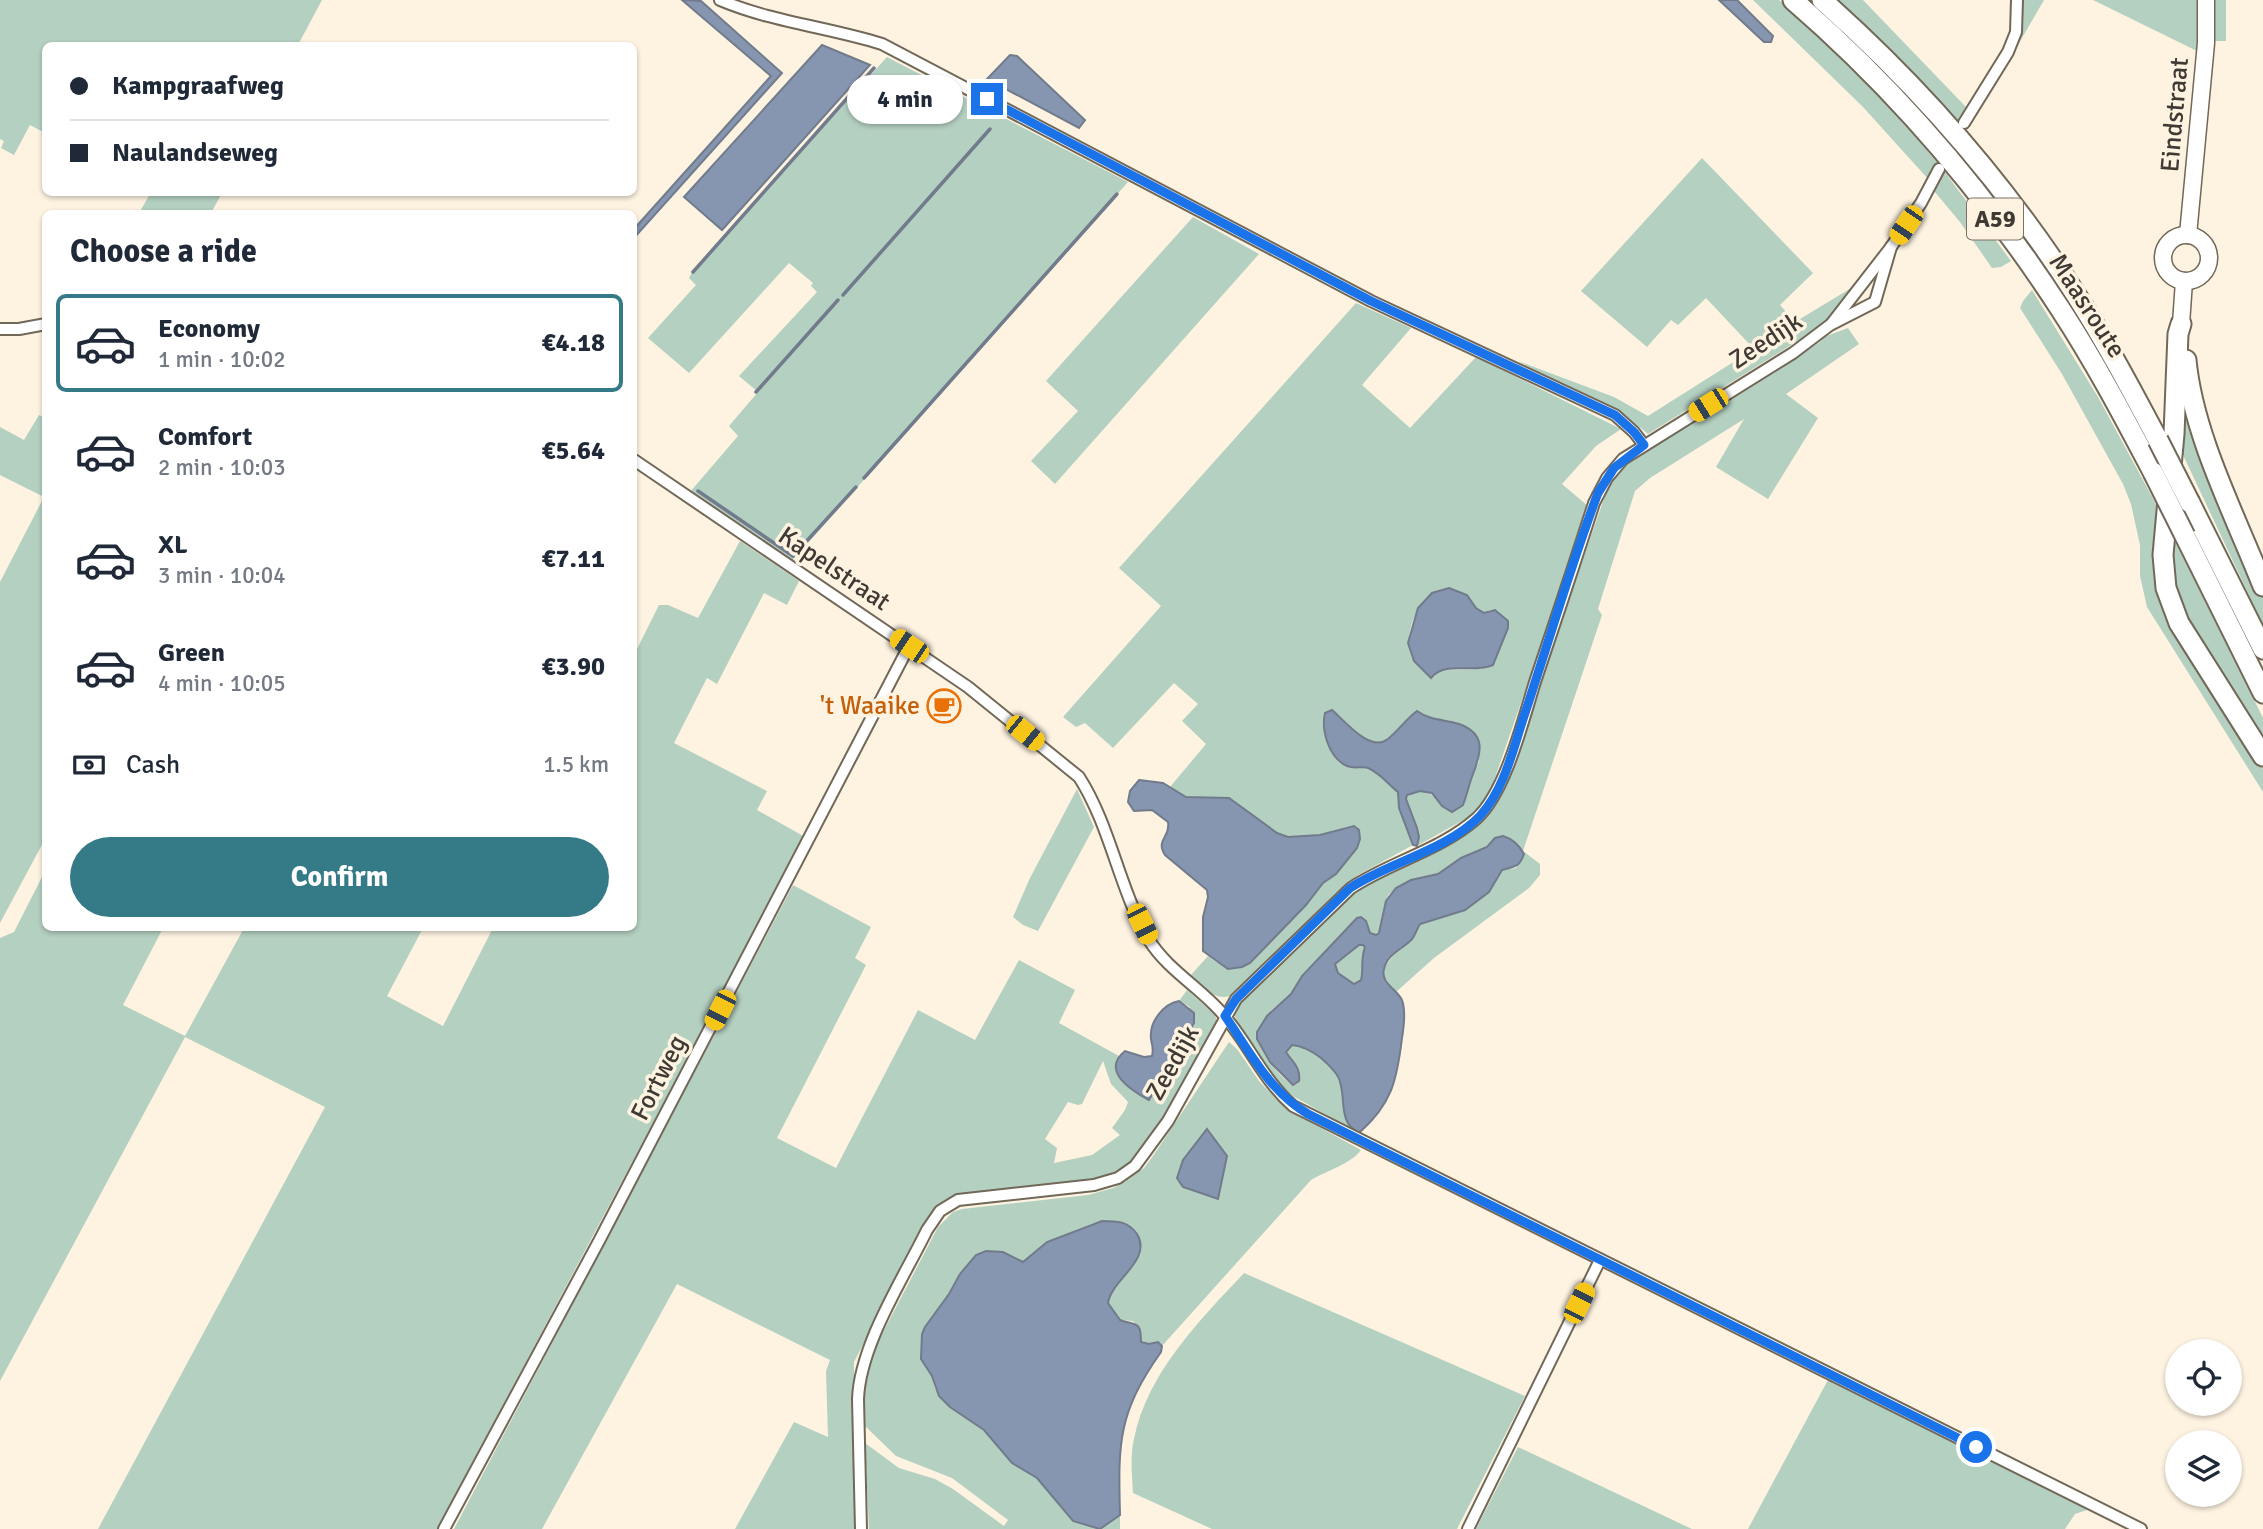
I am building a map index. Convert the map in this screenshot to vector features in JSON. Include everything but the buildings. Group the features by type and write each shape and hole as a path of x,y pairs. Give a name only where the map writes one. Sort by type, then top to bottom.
{"highway":[{"name":"Maasroute","path":"1793,0 1894,98 1987,208 2059,307 2113,396 2263,693"},
{"name":"Maasroute","path":"1822,0 1878,52 1938,116 2034,233 2098,330 2158,440 2263,649"},
{"path":"2181,324 2194,409 2263,586"},
{"path":"2181,324 2178,334 2174,433 2163,555 2166,588 2179,623 2263,756"}],"main road":[{"name":"Eindstraat","path":"2189,234 2206,43 2206,0"},
{"path":"2189,234 2204,242 2210,258 2204,273 2192,281 2184,281 2170,274 2163,260 2164,251 2173,239 2189,234"},
{"path":"2181,324 2184,281"}],"street":[{"path":"720,0 760,15 882,44 1371,301 1615,415 1644,445"},
{"path":"1964,122 2008,51 2016,32 2015,1"},
{"name":"Zeedijk","path":"1830,325 1891,247 1940,169"},
{"name":"Zeedijk","path":"861,1529 858,1381 864,1357 933,1219 940,1211 958,1200 1094,1185 1118,1178 1135,1166 1168,1121 1236,999 1350,888 1371,875 1455,835 1480,816 1497,791 1598,493 1614,468 1644,445 1793,353 1830,325 1875,302 1891,247"},
{"path":"0,328 19,329 42,325"},
{"name":"Kapelstraat","path":"637,462 989,703 1079,777 1091,796 1134,908 1150,941 1160,954 1225,1016 1263,1075 1293,1106 2141,1529"},
{"name":"Fortweg","path":"444,1529 632,1180 909,646"},
{"path":"1468,1529 1600,1260"}],"green space":[{"path":"0,0 322,0 300,42 42,42 42,131 30,125 14,155 1,148 4,141 0,139"},
{"path":"1753,0 1779,0 1861,78 1937,162 1929,180 1863,107"},
{"path":"1835,0 1863,0 1966,107 1955,124"},
{"path":"2022,0 2044,0 2014,52 2014,49"},
{"path":"2093,0 2202,0 2199,52"},
{"path":"2213,0 2226,0 2226,41 2212,41"},
{"path":"887,57 1128,182 792,561 690,492 738,436 729,426 758,392 739,376 817,292 811,286 813,283 789,263 689,373 648,338 696,285 689,278 692,272"},
{"path":"1702,158 1813,273 1780,305 1795,322 1853,287 1820,327 1648,434 1634,422 1602,403 1518,361 1614,397 1648,416 1754,349 1706,298 1678,325 1671,320 1647,347 1581,291"},
{"path":"1944,171 2011,261 2001,267 1992,268 1960,222 1934,191"},
{"path":"149,196 220,196 213,210 141,210"},
{"path":"1193,217 1259,254 1055,484 1031,461 1078,411 1046,381"},
{"path":"2032,290 2098,397 2163,517 2185,646 2263,769 2263,792 2147,607 2140,576 2140,545 2131,504 2123,484 2062,374 2020,308"},
{"path":"1356,303 1411,328 1362,385 1410,428 1476,357 1621,429 1596,446 1562,484 1589,507 1491,789 1476,813 1417,846 1417,828 1405,799 1407,795 1423,791 1435,797 1442,806 1463,805 1473,771 1479,762 1478,738 1472,732 1417,712 1392,736 1377,743 1356,732 1332,710 1324,718 1328,741 1355,768 1374,772 1398,792 1400,808 1413,845 1358,875 1337,892 1230,996 1212,994 1190,976 1208,956 1232,968 1244,966 1256,958 1323,883 1336,874 1347,827 1320,835 1288,837 1277,833 1229,798 1186,797 1170,787 1206,744 1182,721 1198,704 1174,683 1113,748 1085,723 1076,727 1063,717 1161,606 1119,568","holes":["1467,595 1476,608 1484,613 1490,610 1508,621 1508,628 1493,665 1480,669 1437,670 1414,661 1409,637 1425,599"]},
{"path":"1848,328 1859,344 1786,394 1818,418 1768,499 1716,467 1744,419 1650,478 1635,491 1598,609 1602,615 1523,851 1510,838 1495,838 1487,847 1461,858 1438,874 1403,884 1389,894 1382,927 1376,935 1370,933 1366,921 1357,918 1302,976 1291,994 1257,1032 1269,1062 1293,1085 1296,1084 1292,1059 1286,1052 1292,1045 1309,1050 1331,1067 1340,1083 1345,1115 1351,1129 1293,1096 1273,1079 1237,1026 1235,1015 1239,1005 1346,899 1369,883 1469,833 1487,818 1500,797 1607,490 1627,461 1820,342 1824,337"},
{"path":"2180,351 2209,463 2263,598 2263,625 2176,440"},
{"path":"39,415 42,416 42,496 0,475 0,427 24,440"},
{"path":"42,501 42,845 0,923 0,582"},
{"path":"740,541 799,581 787,605 764,593 717,684 707,678 674,743 767,791 757,810 805,837 437,1529 98,1529 325,1107 185,1037 0,1381 0,938 14,932 42,877 42,931 161,931 123,1005 185,1036 242,931 421,931 387,996 443,1026 491,931 637,931 637,649 659,605 668,605 698,618"},
{"path":"2175,541 2263,718 2263,748 2188,627 2172,574"},
{"path":"1077,789 1094,827 1038,931 1013,917 1030,878"},
{"path":"1523,851 1540,864 1540,875 1529,888 1434,958 1396,992 1384,977 1384,968 1397,950 1410,942 1420,924 1465,910 1489,892 1502,870 1516,868"},
{"path":"793,885 871,927 855,958 866,965 777,1138 836,1168 918,1010 975,1040 1019,960 1075,990 1059,1023 1119,1056 1116,1062 1132,1091 1190,1007 1179,1001 1187,990 1215,1015 1218,1024 1146,1147 1133,1164 1102,1182 943,1204 898,1278 854,1362 856,1529 735,1529 794,1422 828,1437 826,1371 830,1360 677,1284 542,1529 454,1529","holes":["1103,1061 1111,1084 1128,1102 1112,1128 1120,1135 1092,1155 1054,1163 1057,1148 1045,1139 1068,1102 1082,1104"]},
{"path":"1359,945 1365,947 1362,976 1361,980 1354,984 1338,973 1335,964"},
{"path":"1229,1042 1276,1099 1301,1117 1361,1150 1345,1163 1311,1180 1162,1346 1158,1342 1149,1344 1141,1341 1141,1331 1133,1321 1120,1320 1108,1303 1137,1234 1125,1223 1094,1223 1047,1242 1023,1262 1003,1252 993,1251 953,1285 922,1334 921,1359 932,1376 935,1388 1037,1478 1073,1521 1100,1529 869,1529 865,1443 899,1468 935,1479 953,1489 1004,1526 1008,1520 952,1478 896,1456 865,1426 864,1388 870,1357 938,1227 953,1212 1088,1195 1125,1182 1144,1168 1153,1156","holes":["1207,1129 1227,1156 1213,1196 1188,1189"]},
{"path":"1244,1273 1525,1396 1457,1529 1212,1529 1133,1493 1133,1445 1150,1392 1177,1349"},
{"path":"1829,1378 2090,1509 2075,1514 2065,1529 1748,1529"},
{"path":"1518,1447 1692,1529 1476,1529"},
{"path":"1120,1515 1120,1529 1100,1529"}],"water":[{"path":"682,0 701,1 782,73 637,235 637,226 771,76"},
{"path":"1719,0 1737,0 1773,36 1771,42 1764,42"},
{"path":"822,45 870,65 722,230 684,197"},
{"path":"1010,55 1017,56 1085,120 1079,128 987,79"},
{"path":"1449,588 1467,595 1476,608 1484,613 1495,610 1508,621 1508,628 1493,665 1452,668 1431,678 1414,661 1408,643 1418,608 1432,593"},
{"path":"1332,710 1358,734 1373,742 1388,739 1417,711 1427,717 1468,728 1480,745 1463,805 1452,812 1442,806 1432,793 1420,791 1407,795 1419,837 1417,846 1413,845 1399,808 1398,792 1372,770 1347,766 1335,757 1324,728 1325,713"},
{"path":"1139,780 1163,783 1186,797 1229,798 1277,833 1288,837 1320,835 1354,826 1359,830 1360,839 1357,848 1336,874 1323,883 1306,905 1250,963 1228,969 1203,951 1203,917 1207,890 1162,850 1168,822 1152,810 1134,811 1128,802 1130,791"},
{"path":"1503,836 1515,843 1524,854 1520,862 1502,870 1489,892 1465,910 1420,924 1411,940 1391,956 1386,964 1384,978 1400,996 1403,1004 1404,1024 1400,1053 1395,1079 1386,1101 1359,1133 1348,1123 1339,1079 1329,1065 1311,1051 1292,1045 1286,1052 1299,1076 1299,1081 1293,1085 1270,1062 1257,1039 1257,1032 1267,1016 1291,994 1302,976 1357,918 1361,917 1366,921 1370,933 1376,935 1379,933 1386,901 1396,888 1411,880 1438,874 1461,858 1487,847 1495,838","holes":["1359,945 1365,947 1361,980 1354,984 1338,973 1335,964"]},
{"path":"1179,1001 1194,1013 1194,1023 1149,1100 1121,1080 1116,1066 1118,1058 1125,1051 1144,1057 1152,1056 1152,1026 1163,1010"},
{"path":"1207,1129 1227,1156 1218,1199 1183,1187 1177,1178 1183,1160"},
{"path":"1102,1221 1126,1224 1137,1234 1140,1243 1140,1253 1136,1261 1116,1286 1108,1303 1120,1320 1139,1327 1141,1342 1158,1342 1162,1346 1136,1393 1124,1429 1120,1467 1120,1515 1100,1529 1073,1521 1037,1478 1012,1463 984,1430 950,1407 939,1396 932,1376 921,1359 922,1334 925,1327 976,1255 986,1251 1003,1252 1023,1262 1047,1242"}],"waterway":[{"path":"693,272 874,68"},
{"path":"843,295 990,129"},
{"path":"864,478 1117,194"},
{"path":"756,392 838,300"},
{"path":"698,491 793,556 856,487"}],"place":[{"name":"'t Waaike","path":"944,706"}],"route":[{"path":"987,99 1371,301 1615,415 1644,445 1614,468 1598,493 1513,748 1497,791 1480,816 1455,835 1371,875 1350,888 1236,999 1225,1016 1263,1075 1280,1095 1308,1114 1976,1447"}]}
